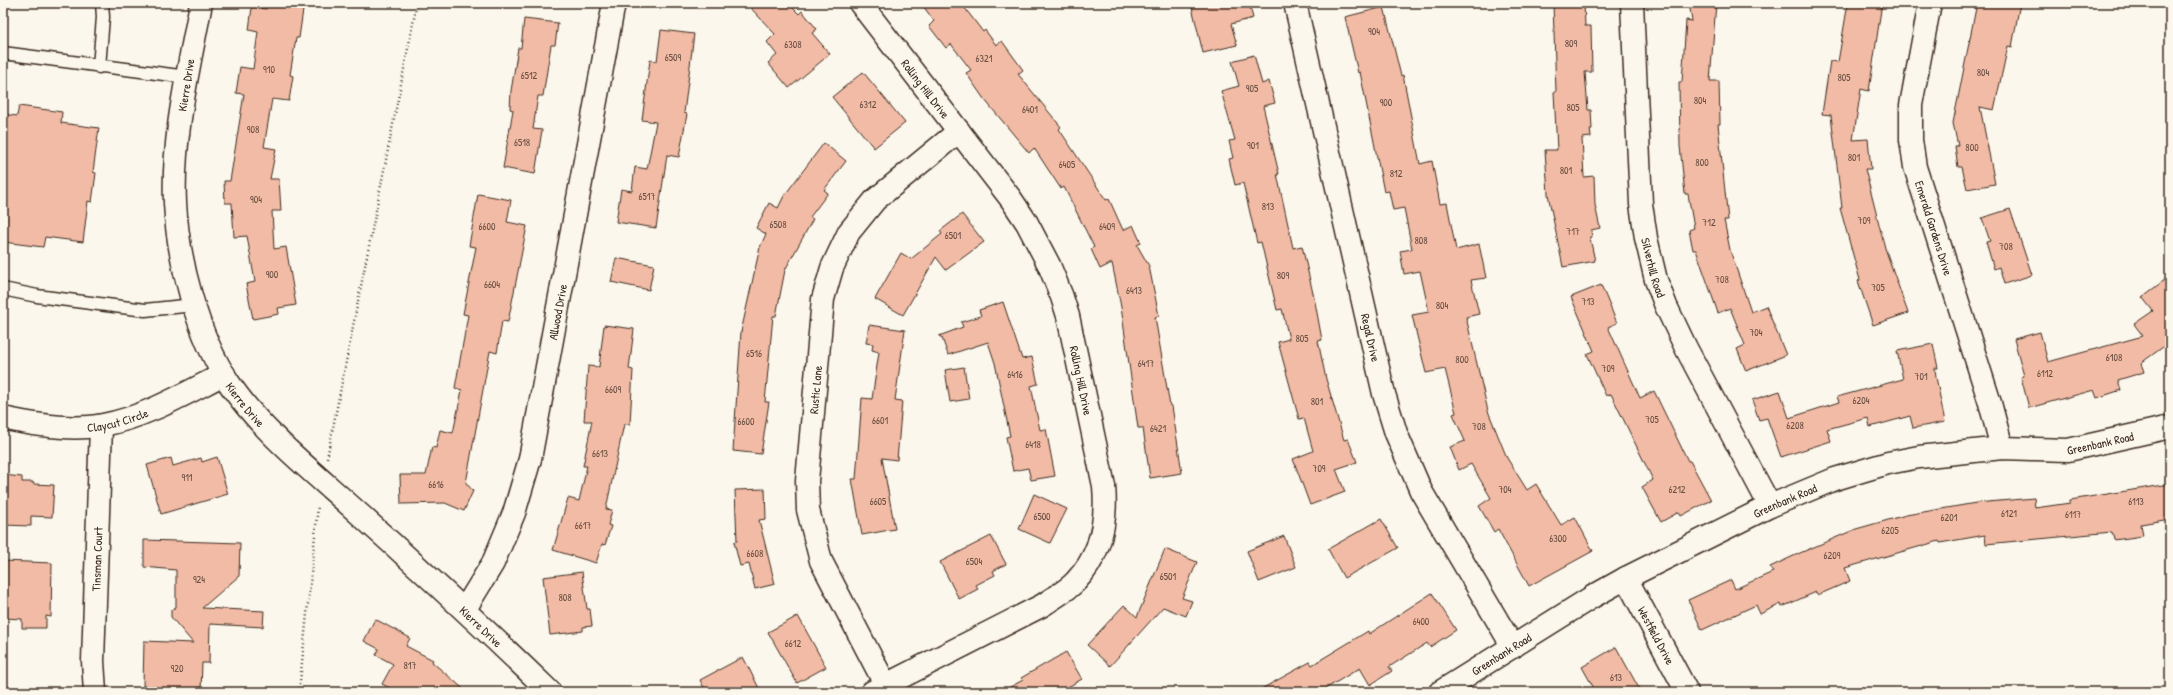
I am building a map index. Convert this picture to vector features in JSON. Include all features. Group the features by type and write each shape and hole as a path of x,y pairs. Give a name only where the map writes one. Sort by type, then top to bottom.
{"street":[{"name":"Kierre Drive","path":"201,3 177,140 175,203 183,264 194,305 224,374 239,397 255,416 323,481 465,609 550,692"},
{"name":"Allwood Drive","path":"465,609 492,563 514,513 530,459 614,3"},
{"name":"Rolling Hill Drive","path":"860,3 1011,199 1027,223 1049,265 1068,316 1104,486 1106,508 1099,543 1093,557 1076,582 1043,605 878,688"},
{"name":"Regal Drive","path":"1295,3 1384,394 1396,433 1432,513 1513,647"},
{"name":"Silverhill Road","path":"1632,3 1641,204 1646,238 1656,280 1666,306 1686,348 1770,506"},
{"name":"Emerald Gardens Drive","path":"1930,3 1911,105 1911,140 1915,167 1990,402 2002,448"},
{"name":"Rustic Lane","path":"878,688 821,561 808,510 807,481 823,299 832,268 849,232 875,200 959,131"},
{"name":"Claycut Circle","path":"3,418 37,424 80,427 101,426 170,402 224,374"},
{"name":"Tinsman Court","path":"95,692 93,661 101,426"},
{"name":"Greenbank Road","path":"1440,692 1626,578 1770,506 1836,479 1888,463 1977,449 2002,448 2068,450 2170,427"},
{"name":"Westfield Drive","path":"1626,578 1687,692"}],"lane":[{"path":"99,67 103,17 102,3"},
{"path":"3,53 99,67 187,77"},
{"path":"3,289 37,296 145,310 194,305"}],"path":[{"path":"299,692 316,517 417,3"}],"building":[{"path":"267,3 304,3 299,38 296,38 290,75 293,76 289,101 272,99 264,147 276,149 270,179 279,179 281,211 272,211 274,249 286,247 296,305 278,308 279,314 253,319 246,284 255,282 247,236 234,237 232,203 225,203 224,181 230,181 244,94 236,93 240,67 253,69 258,32 249,30 252,7 266,9"},
{"path":"746,3 788,3 799,14 802,11 817,29 812,33 830,54 789,88 768,63 777,55 767,42 775,34"},
{"path":"921,3 961,3 983,32 985,30 996,45 1002,41 1023,70 1018,74 1061,127 1059,129 1106,200 1109,199 1123,230 1133,225 1141,243 1137,245 1149,266 1159,316 1155,317 1170,406 1172,406 1182,473 1150,478 1143,428 1138,428 1121,307 1112,263 1100,269 1091,249 1094,247 1064,187 1061,189 1034,148 1029,153 984,99 966,73 971,70 951,44 946,48 929,26 934,21"},
{"path":"1191,3 1249,3 1253,18 1231,24 1237,45 1203,53"},
{"path":"1553,3 1584,3 1585,26 1591,26 1592,72 1585,72 1588,110 1591,110 1592,129 1590,129 1591,137 1582,138 1584,177 1594,176 1595,205 1600,228 1591,230 1592,237 1590,238 1595,261 1563,267 1548,194 1545,150 1557,150 1554,92 1556,92"},
{"path":"1689,3 1716,3 1710,81 1719,81 1720,124 1718,124 1728,220 1724,220 1730,250 1751,312 1766,306 1786,355 1746,371 1737,349 1745,345 1730,308 1718,313 1696,250 1693,250 1689,230 1694,228 1688,194 1685,194 1680,146 1679,82 1682,82 1686,20 1692,21"},
{"path":"1848,3 1882,3 1869,91 1861,89 1853,140 1868,139 1871,169 1865,169 1885,248 1908,313 1873,325 1858,281 1860,280 1840,208 1842,208 1831,115 1822,114 1830,61 1838,62"},
{"path":"1977,3 2020,3 2012,47 2008,46 1994,110 1980,107 1995,184 1967,189 1962,167 1958,167 1955,146 1958,146 1953,123"},
{"path":"1384,7 1401,76 1403,75 1420,164 1432,161 1440,204 1447,203 1456,250 1479,244 1486,278 1471,280 1479,314 1466,317 1488,411 1507,458 1527,490 1536,484 1561,525 1575,517 1593,551 1529,586 1498,529 1494,532 1479,506 1491,498 1471,464 1459,470 1450,447 1465,441 1453,414 1456,413 1445,369 1426,373 1412,315 1429,312 1420,271 1404,274 1400,251 1412,249 1404,208 1393,210 1389,191 1384,192 1360,72 1358,73 1345,17"},
{"path":"524,19 558,23 555,45 551,45 543,96 538,96 533,129 542,130 535,174 503,168 513,110 510,109 511,91 518,48 521,48"},
{"path":"661,30 694,34 684,113 687,114 679,157 667,155 656,228 616,222 621,189 632,191 635,167 647,169 656,122 642,120 650,60 657,61"},
{"path":"1254,55 1262,84 1269,81 1275,103 1263,106 1279,174 1277,174 1293,248 1302,246 1315,302 1322,340 1318,341 1326,379 1344,440 1348,439 1357,462 1336,469 1345,492 1310,505 1293,459 1313,451 1304,418 1299,419 1278,342 1289,339 1282,309 1277,310 1261,242 1257,243 1243,183 1235,185 1229,159 1233,158 1229,141 1235,140 1221,91 1239,86 1232,61"},
{"path":"863,72 905,123 874,148 832,97"},
{"path":"19,106 62,112 61,123 99,128 93,172 96,173 92,202 88,201 83,242 45,237 43,247 3,242 3,114 17,116"},
{"path":"824,143 846,161 824,190 828,193 810,217 813,219 785,270 776,316 773,316 765,402 769,402 761,454 733,451 741,332 760,247 766,234 756,228 769,203 778,208 784,196"},
{"path":"478,194 511,200 507,222 527,226 508,322 502,321 497,353 490,351 466,483 473,491 464,511 445,503 401,504 400,475 426,475 432,447 436,448 440,430 453,433 462,390 455,388 468,315 463,314 476,247 469,246"},
{"path":"2010,209 2032,275 2004,284 1999,267 1994,269 1986,242 1990,241 1982,218"},
{"path":"962,214 984,242 946,270 936,257 903,315 875,299 901,253 911,259 942,234 940,231"},
{"path":"616,258 654,265 649,290 611,282"},
{"path":"2170,276 2170,342 2141,363 2144,372 2118,380 2121,390 2097,398 2094,390 2029,408 2021,377 2024,376 2014,339 2040,332 2048,362 2143,336 2134,324 2153,311 2142,297"},
{"path":"1601,285 1617,323 1608,327 1640,398 1654,391 1688,461 1690,461 1711,500 1681,516 1679,512 1661,522 1642,487 1653,480 1611,394 1606,396 1587,354 1594,351 1571,297"},
{"path":"1003,302 1022,359 1032,357 1038,384 1031,386 1040,430 1046,429 1055,476 1031,480 1028,468 1013,471 1006,437 1010,436 995,363 988,342 948,355 942,338 939,336 963,327 961,322 981,316 979,310"},
{"path":"604,325 634,329 629,369 633,370 630,424 624,424 606,509 612,510 608,525 611,526 605,545 602,544 596,563 553,550 568,498 579,501 587,466 583,466 592,421 584,421 588,366 599,367"},
{"path":"869,325 905,330 895,400 902,401 897,460 882,458 895,529 862,535 852,479 856,479 862,398 872,399 879,352 872,350 873,344 866,343"},
{"path":"1933,344 1938,368 1935,368 1936,377 1945,422 1913,428 1910,416 1870,427 1868,418 1827,429 1831,441 1781,457 1767,418 1759,420 1752,400 1780,391 1789,418 1839,402 1837,397 1903,379 1897,351"},
{"path":"964,367 969,399 950,402 945,370"},
{"path":"217,457 228,494 161,514 147,465 171,458 173,466 201,458 202,462"},
{"path":"3,475 22,477 22,482 54,485 52,517 31,516 31,526 3,525"},
{"path":"2170,484 2170,519 2141,524 2143,536 2114,540 2112,532 1986,544 1985,535 1940,543 1939,541 1845,568 1850,581 1818,595 1816,592 1782,607 1781,604 1760,614 1756,605 1702,630 1688,600 1731,580 1735,589 1773,572 1770,567 1800,553 1856,529 1906,515 1976,503 2034,498 2035,508 2070,503 2070,500"},
{"path":"765,489 766,519 759,520 775,584 755,589 749,564 740,566 734,542 737,541 735,490"},
{"path":"1034,494 1067,509 1050,543 1019,529"},
{"path":"1381,519 1398,548 1344,578 1328,549"},
{"path":"991,536 1006,564 993,571 995,575 976,585 978,589 959,599 940,562"},
{"path":"1284,536 1296,567 1259,582 1247,551"},
{"path":"144,540 240,543 239,576 202,608 264,611 263,627 210,624 209,663 202,663 201,692 146,692 146,686 143,686 144,641 193,643 171,617 171,610 176,607 176,570 144,567"},
{"path":"1165,549 1197,562 1182,598 1192,601 1186,616 1163,607 1110,666 1087,645 1124,605 1137,617"},
{"path":"3,561 52,563 51,617 46,616 46,628 22,628 22,619 3,618"},
{"path":"582,572 587,609 590,609 592,626 583,627 583,631 550,635 543,577"},
{"path":"1432,593 1456,630 1430,647 1427,643 1389,667 1392,671 1370,685 1360,668 1320,692 1256,692 1310,662 1312,665 1368,631 1369,634"},
{"path":"798,616 826,667 797,683 768,632"},
{"path":"375,619 410,638 406,646 433,660 432,662 467,692 397,692 382,684 393,664 376,655 379,649 364,641"},
{"path":"1616,647 1641,692 1596,692 1582,667"},
{"path":"1066,652 1082,679 1059,692 1001,692 1023,680 1021,678"},
{"path":"743,657 761,692 706,692 700,680"}]}
